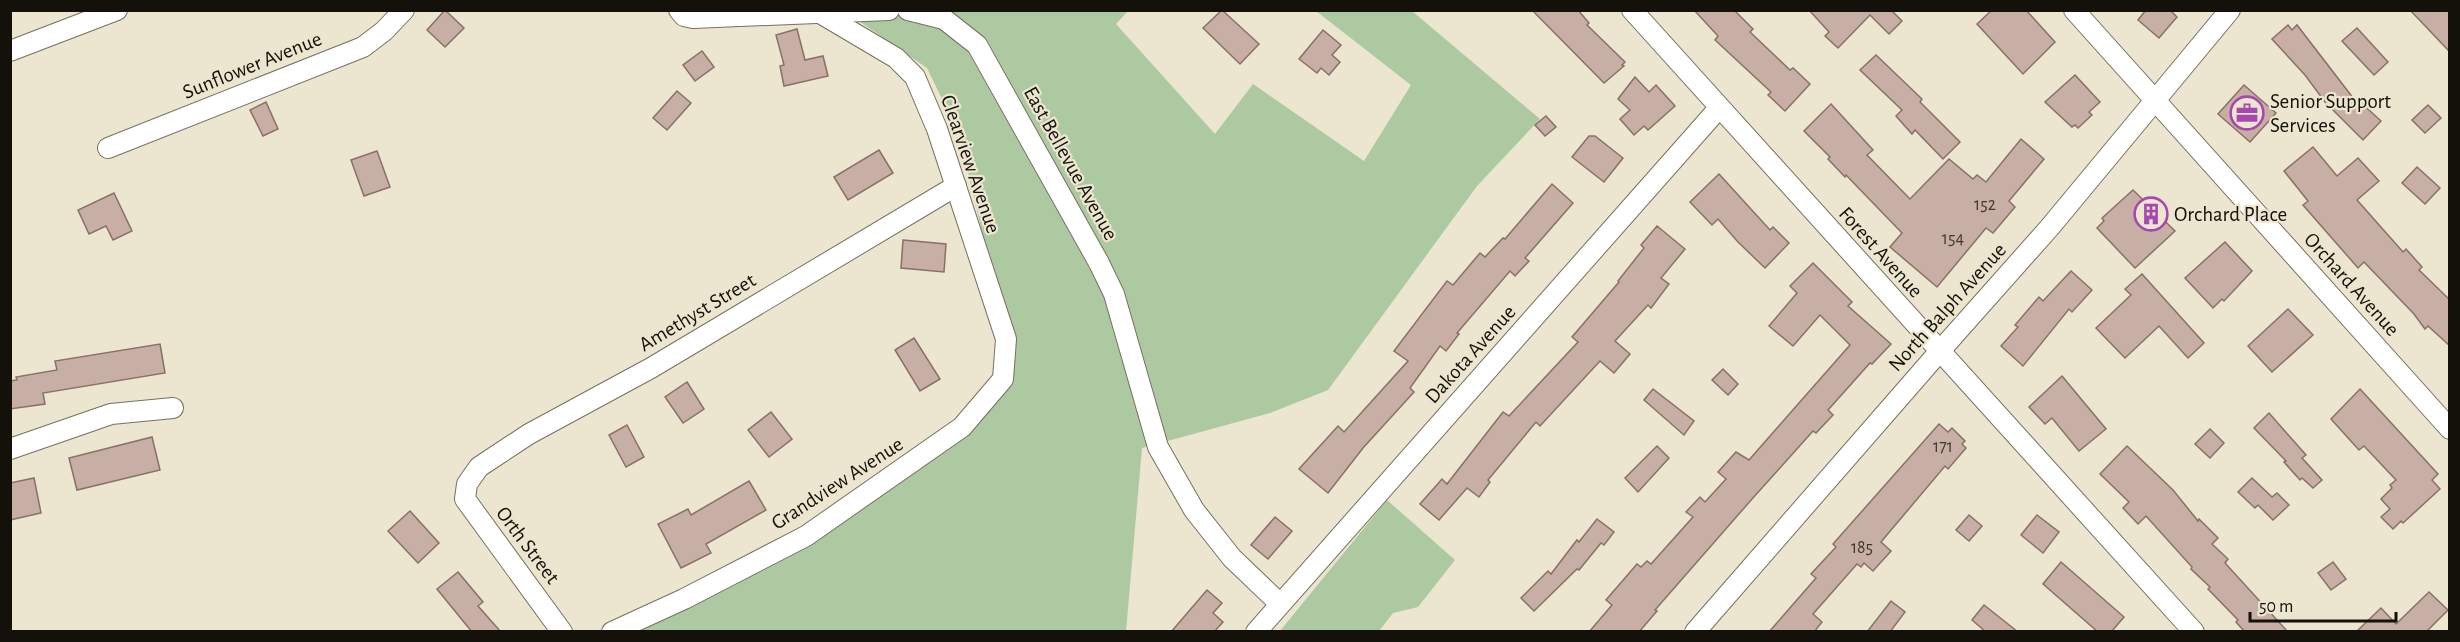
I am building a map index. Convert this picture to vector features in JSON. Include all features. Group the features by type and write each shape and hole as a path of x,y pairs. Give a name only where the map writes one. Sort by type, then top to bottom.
{"street":[{"path":"10,51 117,10"},
{"name":"Sunflower Avenue","path":"108,148 363,47 384,31 404,10"},
{"path":"682,13 693,18 889,10"},
{"name":"East Bellevue Avenue","path":"908,10 944,19 977,45 1099,263 1114,294 1158,447 1194,510 1232,558 1280,604"},
{"name":"Forest Avenue","path":"1632,10 2194,632"},
{"name":"Orchard Avenue","path":"2074,10 2450,429"},
{"name":"North Balph Avenue","path":"1695,632 2050,227 2230,10"},
{"name":"Clearview Avenue","path":"820,13 896,58 915,77 937,129 1006,339 1003,379"},
{"name":"Dakota Avenue","path":"1256,632 1719,108"},
{"name":"Amethyst Street","path":"467,484 479,467 529,434 651,368 956,186"},
{"name":"Grandview Avenue","path":"612,632 806,536 962,427 1003,379"},
{"path":"10,449 111,414 173,408"},
{"name":"Orth Street","path":"467,484 465,499 472,510 562,632"}],"green space":[{"path":"831,11 1128,11 1116,24 1215,134 1253,84 1364,161 1411,85 1316,11 1412,11 1540,119 1477,186 1328,390 1270,413 1142,448 1126,631 633,632 695,598 808,546 961,434 1004,389 1014,369 959,134 927,68 856,19"},
{"path":"1387,500 1455,560 1418,607 1393,613 1379,631 1280,631"}],"building":[{"path":"445,10 464,28 445,47 427,30"},
{"path":"1222,10 1259,44 1240,64 1203,28"},
{"path":"1532,10 1578,10 1589,23 1587,25 1625,62 1622,65 1624,66 1604,83"},
{"path":"1694,10 1734,10 1753,29 1750,32 1790,70 1793,68 1810,84 1785,111 1768,95 1771,92 1715,40 1718,36"},
{"path":"1809,10 1891,10 1902,21 1889,34 1870,15 1838,48 1825,36 1829,32"},
{"path":"1992,10 2026,10 2055,42 2023,74 1977,24"},
{"path":"2146,10 2170,10 2177,17 2159,38 2138,20"},
{"path":"2410,10 2450,10 2450,52"},
{"path":"2288,25 2292,30 2297,25 2357,103 2359,101 2381,121 2363,140 2325,102 2305,75 2272,39"},
{"path":"2357,28 2388,62 2374,75 2342,41"},
{"path":"797,29 805,60 823,56 828,76 784,86 780,66 784,65 776,35"},
{"path":"1323,30 1341,45 1332,55 1340,62 1329,75 1321,68 1317,73 1299,59"},
{"path":"702,51 714,67 695,81 683,65"},
{"path":"1876,55 1922,99 1920,102 1960,142 1943,159 1915,130 1912,134 1896,116 1902,110 1860,70"},
{"path":"2075,75 2100,102 2089,112 2092,115 2078,128 2075,125 2072,127 2045,102"},
{"path":"1635,77 1649,92 1656,85 1675,106 1648,130 1644,126 1634,135 1620,119 1630,110 1618,99"},
{"name":"Senior Support Services","path":"2244,85 2276,113 2250,142 2218,114"},
{"path":"677,91 691,103 667,130 653,118"},
{"path":"266,102 278,129 263,136 250,110"},
{"path":"1831,104 1873,150 1867,155 1910,199 1949,159 1973,179 1977,175 1986,182 2021,139 2044,159 2009,201 2015,207 1993,233 1986,228 1937,287 1890,247 1902,233 1846,175 1845,177 1828,159 1830,157 1804,131"},
{"path":"2428,105 2441,118 2425,133 2412,120"},
{"path":"1546,116 1556,127 1545,136 1535,125"},
{"path":"1589,136 1595,136 1623,158 1604,182 1572,157"},
{"path":"2313,147 2337,176 2358,158 2379,181 2357,200 2403,252 2406,249 2422,267 2419,270 2450,300 2450,346 2428,326 2425,329 2414,314 2364,262 2358,268 2303,205 2308,201 2284,171"},
{"path":"879,150 893,173 848,200 834,177"},
{"path":"377,151 390,187 364,196 351,160"},
{"path":"2417,167 2440,188 2425,204 2402,183"},
{"path":"1719,174 1770,230 1773,227 1789,243 1765,268 1718,219 1712,225 1690,202"},
{"path":"1552,184 1573,203 1525,258 1529,261 1515,276 1510,271 1457,333 1459,334 1446,351 1440,346 1410,388 1414,392 1363,448 1328,493 1299,469 1338,426 1344,432 1408,361 1394,351 1447,281 1453,285 1480,253 1485,257 1503,238 1505,239"},
{"path":"2133,190 2175,231 2135,268 2097,228 2104,221 2102,218"},
{"path":"114,193 132,231 113,240 106,226 89,234 78,210"},
{"path":"1657,226 1685,249 1661,278 1669,284 1651,308 1648,305 1615,341 1630,354 1614,373 1600,361 1540,426 1536,422 1488,480 1490,482 1479,497 1467,488 1439,520 1420,504 1442,479 1447,484 1503,412 1509,416 1578,342 1572,337 1619,282 1644,248 1641,245"},
{"path":"903,240 946,244 944,272 901,268"},
{"path":"2225,242 2252,271 2224,301 2222,299 2213,308 2185,278"},
{"path":"1813,263 1852,302 1848,306 1891,344 1872,364 1870,363 1828,410 1833,415 1816,433 1813,431 1752,499 1655,610 1657,611 1639,632 1589,632 1612,605 1606,600 1637,564 1641,567 1647,561 1651,564 1693,517 1686,512 1700,497 1705,502 1726,479 1718,472 1736,452 1749,460 1850,345 1820,315 1793,346 1769,326 1797,293 1790,286"},
{"path":"2071,271 2092,290 2072,312 2069,309 2023,366 2001,346 2018,327 2015,325 2039,297 2043,301"},
{"path":"2142,274 2204,343 2188,358 2159,326 2125,358 2096,328 2131,295 2125,289"},
{"path":"2288,309 2313,335 2272,372 2248,346"},
{"path":"914,338 940,379 920,391 895,350"},
{"path":"160,344 165,373 43,393 45,404 10,409 10,381 17,380 16,377 57,370 55,361"},
{"path":"1723,369 1738,384 1728,395 1712,380"},
{"path":"2062,376 2106,429 2079,451 2052,418 2045,424 2029,407"},
{"path":"687,382 704,409 683,423 665,397"},
{"path":"1653,389 1694,421 1684,435 1644,400"},
{"path":"2360,389 2438,474 2432,480 2440,489 2403,523 2401,521 2393,529 2381,517 2390,509 2381,499 2392,488 2390,485 2396,480 2364,446 2359,450 2331,419"},
{"path":"771,412 792,439 769,457 748,430"},
{"path":"2269,413 2306,455 2302,458 2322,480 2313,488 2302,478 2300,480 2284,462 2286,461 2254,428"},
{"path":"1939,424 1948,432 1952,428 1965,441 1962,444 1966,448 1948,469 1945,466 1881,542 1891,551 1873,571 1864,563 1861,567 1857,564 1813,614 1822,622 1814,632 1769,632 1816,578 1811,574 1836,547 1833,544"},
{"path":"627,425 644,457 626,467 609,435"},
{"path":"2210,429 2224,443 2210,458 2195,444"},
{"path":"152,437 160,470 77,490 69,458"},
{"path":"1657,446 1669,458 1638,492 1625,478"},
{"path":"2127,446 2173,490 2198,521 2199,519 2218,538 2212,544 2228,559 2225,563 2288,632 2245,632 2236,622 2238,620 2208,589 2210,587 2191,569 2192,567 2146,516 2138,524 2123,508 2129,502 2100,474"},
{"path":"34,478 41,513 10,520 10,483"},
{"path":"2252,478 2272,497 2277,493 2289,505 2273,520 2258,505 2255,508 2238,492"},
{"path":"749,481 766,510 706,544 711,553 681,568 658,524 688,509 691,515"},
{"path":"410,511 439,543 418,563 388,531"},
{"path":"1969,515 1982,526 1969,541 1956,530"},
{"path":"2037,515 2059,532 2043,553 2021,535"},
{"path":"1275,517 1292,531 1268,559 1251,545"},
{"path":"1597,519 1614,532 1604,545 1601,543 1579,570 1577,569 1534,611 1521,598 1548,571 1551,574 1577,540 1579,542"},
{"path":"2061,562 2124,617 2111,632 2098,632 2043,584"},
{"path":"2333,562 2346,579 2331,590 2318,573"},
{"path":"458,572 483,602 478,606 501,632 472,632 437,589"},
{"path":"1207,590 1222,603 1213,613 1223,622 1214,632 1171,632"},
{"path":"2429,592 2448,610 2426,632 2356,632 2381,608 2396,624"},
{"path":"1891,601 1905,612 1890,632 1867,632"},
{"path":"1984,605 2018,632 1986,632 1972,620"}],"place":[{"name":"Senior Support Services","path":"2247,113"},
{"name":"Orchard Place","path":"2151,214"}]}
